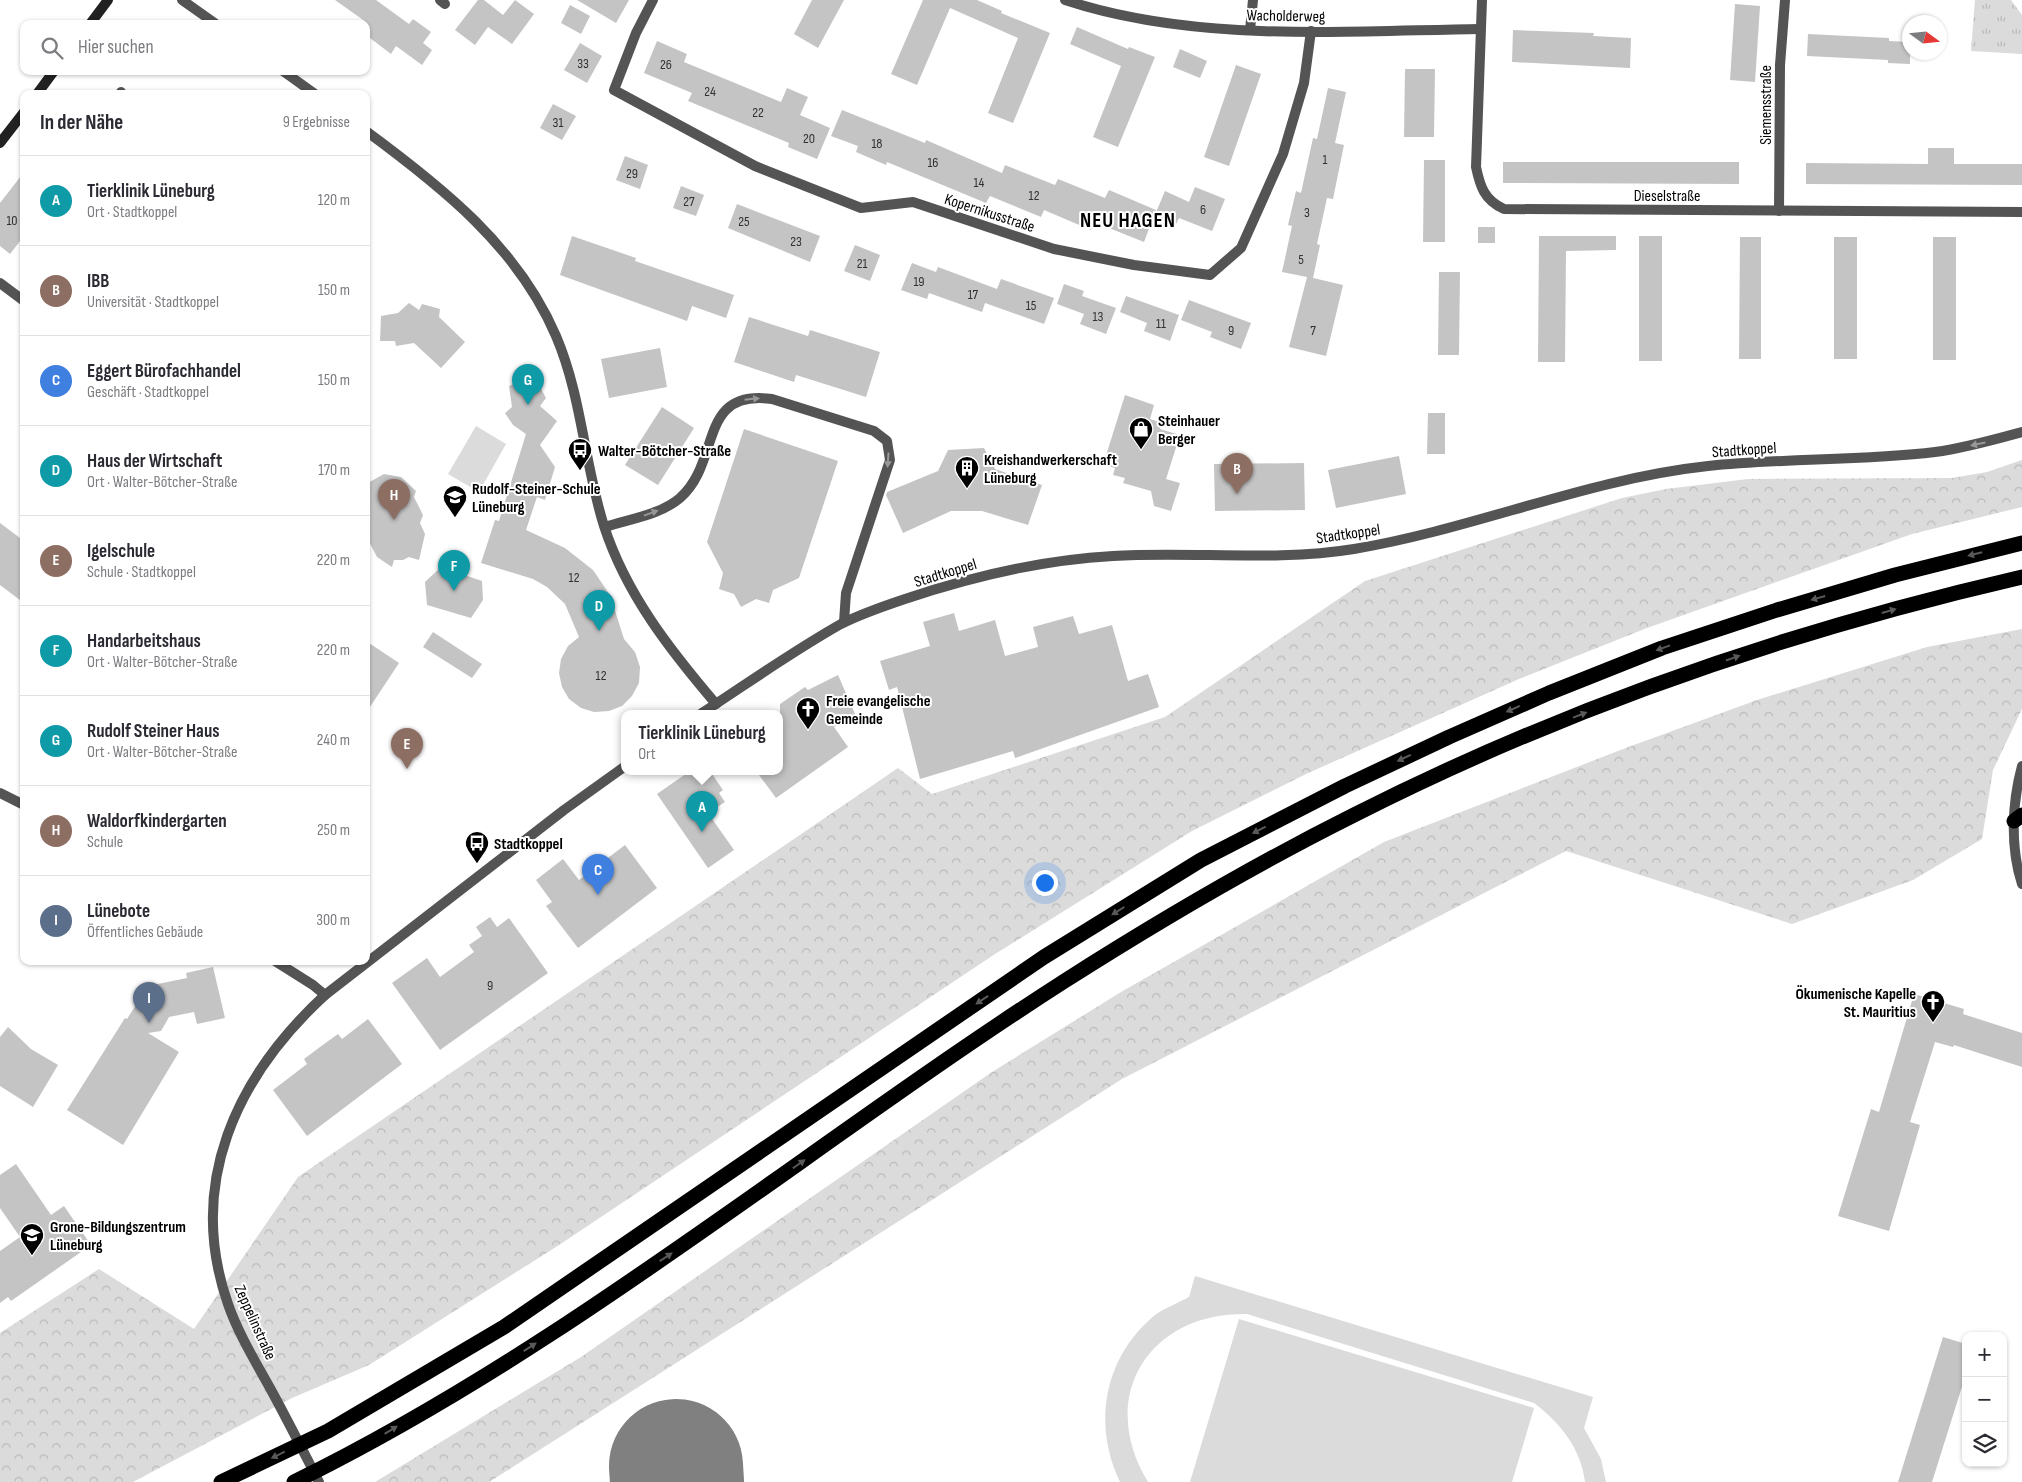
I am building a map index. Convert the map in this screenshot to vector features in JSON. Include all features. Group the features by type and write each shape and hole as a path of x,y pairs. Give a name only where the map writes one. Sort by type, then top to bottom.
{"highway":[{"path":"221,1482 328,1430 504,1327 1044,958 1201,860 1345,786 1448,737 1549,693 1662,648 1777,610 1905,573 2022,543"},
{"path":"294,1482 349,1455 515,1356 673,1252 1061,984 1217,887 1355,814 1498,749 1671,679 1788,639 2022,577"}],"main road":[{"path":"93,20 108,0"},
{"path":"41,90 51,75"},
{"path":"0,143 20,117"}],"street":[{"path":"182,0 210,20"},
{"name":"Kopernikusstraße","path":"653,0 636,33 614,90 755,166 861,208 913,202 1054,249 1134,265 1210,275 1240,248 1283,154 1304,83 1311,32"},
{"name":"Wacholderweg","path":"1065,0 1097,10 1172,23 1250,30 1311,32 1480,29"},
{"path":"1250,30 1252,0"},
{"name":"Dieselstraße","path":"1482,0 1476,167 1479,184 1486,197 1494,204 1504,208 2022,212"},
{"name":"Siemensstraße","path":"1779,211 1780,65 1785,0"},
{"path":"289,75 309,90"},
{"path":"370,134 429,178 484,228 507,255 542,308 556,335 576,394 592,479 604,527 620,567 639,603 682,663 716,704"},
{"path":"0,283 20,298"},
{"path":"604,527 652,512 680,498 699,471 720,416 728,406 742,400 772,399 874,431 886,441 890,460 846,593 844,622"},
{"name":"Stadtkoppel","path":"707,710 844,622 931,590 1005,570 1043,563 1116,556 1284,556 1352,549 1427,534 1616,480 1662,471 1712,465 1933,452 1980,444 2022,432"},
{"path":"2022,766 2017,784 2018,818 2014,850 2022,884"},
{"path":"370,960 564,810 621,769"},
{"path":"0,793 20,803"},
{"path":"281,965 325,995 364,965"},
{"name":"Zeppelinstraße","path":"319,1482 235,1320 217,1266 213,1207 218,1168 239,1105 254,1077 274,1049 300,1018 325,995"}],"green space":[{"path":"1975,0 2011,0 2022,15 2022,54 1971,51"},
{"path":"476,426 506,444 479,492 448,474"},
{"path":"2022,460 2022,507 1912,534 1647,628 1519,679 1306,774 1192,831 995,954 556,1247 369,1365 292,1398 133,1482 0,1482 0,1333 99,1269 194,1329 298,1177 898,768 932,794 1165,717 1365,581 1622,498 1666,489 1748,479 1952,478 1987,472"},
{"path":"2022,629 2022,709 1993,770 1982,839 1913,880 1792,924 1566,851 1122,1079 489,1482 375,1482 581,1357 992,1072 1121,992 1384,842 1623,749 1757,700 1927,647"},
{"path":"1195,1276 1593,1397 1584,1428 1601,1459 1606,1482 1585,1482 1579,1458 1568,1437 1534,1403 1247,1314 1212,1317 1183,1327 1159,1344 1141,1365 1131,1391 1128,1420 1133,1450 1148,1482 1120,1482 1111,1460 1106,1437 1105,1415 1108,1392 1114,1371 1124,1351 1138,1332 1155,1315 1189,1297"},
{"path":"1239,1319 1534,1408 1512,1482 1190,1482"}],"building":[{"path":"335,0 376,0 409,24 413,19 431,32 423,43 432,50 422,65 396,46 391,54 370,38 370,20 363,20"},
{"path":"478,0 484,0 503,15 515,0 534,14 512,44 488,27 475,45 455,30"},
{"path":"577,0 629,0 616,23"},
{"path":"812,0 844,0 818,48 794,34"},
{"path":"923,0 977,0 1002,11 1001,13 1050,33 1013,123 988,113 1018,38 950,8 917,85 891,74"},
{"path":"1735,4 1760,6 1755,82 1730,80"},
{"path":"570,5 590,16 581,34 561,23"},
{"path":"1077,27 1128,49 1129,47 1155,57 1118,147 1093,137 1121,66 1070,44"},
{"path":"1513,30 1594,33 1593,36 1631,38 1630,68 1512,62"},
{"path":"1808,34 1889,38 1889,41 1902,42 1902,60 1910,60 1910,64 1888,63 1888,60 1807,56"},
{"path":"657,41 687,54 684,62 781,102 787,88 808,97 800,115 830,128 817,159 788,147 789,143 688,101 692,93 644,73"},
{"path":"580,43 602,56 587,83 564,70"},
{"path":"1180,49 1207,61 1200,78 1173,67"},
{"path":"1236,65 1261,74 1229,166 1204,157"},
{"path":"1405,69 1435,69 1434,137 1404,137"},
{"path":"1328,88 1346,92 1335,143 1344,145 1333,199 1327,198 1317,244 1320,245 1313,278 1343,285 1326,356 1289,347 1307,277 1282,272 1292,226 1288,225 1296,191 1301,193 1313,138 1317,139"},
{"path":"553,104 576,116 562,140 540,128"},
{"path":"842,110 925,143 926,140 1002,173 1005,165 1055,185 1058,179 1105,198 1109,190 1156,210 1144,242 1094,222 1091,230 1044,210 1041,217 990,196 986,203 887,162 886,165 856,152 858,146 831,136"},
{"path":"1928,148 1954,148 1954,164 2022,164 2022,185 1806,184 1806,163 1928,164"},
{"path":"625,156 648,165 640,189 616,180"},
{"path":"1424,160 1445,160 1445,242 1423,242"},
{"path":"1503,162 1739,162 1739,184 1503,183"},
{"path":"20,177 20,241 10,254 0,246 0,203"},
{"path":"681,186 704,195 696,216 673,208"},
{"path":"1195,187 1225,199 1212,231 1179,218 1175,226 1154,217 1165,191 1189,202"},
{"path":"737,204 820,236 810,262 728,228"},
{"path":"1478,227 1495,227 1495,243 1478,243"},
{"path":"572,236 636,258 635,261 734,295 726,318 692,306 687,321 560,275"},
{"path":"1539,236 1616,236 1616,250 1566,251 1565,362 1538,362"},
{"path":"1639,236 1662,236 1662,361 1639,361"},
{"path":"1740,237 1761,237 1761,359 1739,359"},
{"path":"1834,237 1857,237 1857,359 1834,359"},
{"path":"1933,237 1956,237 1956,360 1933,360"},
{"path":"855,245 880,255 870,281 844,271"},
{"path":"912,263 936,272 938,267 997,289 1001,279 1054,298 1044,324 985,303 982,312 929,293 927,299 901,290"},
{"path":"1439,272 1460,272 1459,355 1438,355"},
{"path":"1064,284 1084,291 1082,296 1116,308 1106,334 1080,324 1084,314 1057,304"},
{"path":"1126,296 1179,315 1170,341 1144,331 1147,323 1120,312"},
{"path":"1189,300 1251,323 1241,349 1210,337 1212,332 1181,320"},
{"path":"409,303 419,310 422,304 440,309 439,317 465,342 441,368 414,343 396,346 395,341 380,341 381,316 398,313"},
{"path":"749,317 808,336 810,330 880,352 866,397 796,375 794,382 734,362"},
{"path":"660,348 667,387 609,398 601,359"},
{"path":"524,379 531,379 538,383 546,398 540,406 557,421 540,445 555,467 545,500 537,497 526,530 565,548 593,570 610,595 624,639 635,652 640,667 639,683 632,696 622,706 609,711 594,712 581,708 569,699 562,687 559,673 561,659 568,646 579,637 565,604 547,587 533,579 481,563 495,520 499,521 526,434 513,425 505,413 512,407 509,386"},
{"name":"Steinhauer Berger","path":"1125,395 1154,405 1150,419 1162,423 1160,429 1180,435 1166,479 1180,483 1171,511 1154,506 1151,491 1123,483 1125,478 1113,475 1115,468 1103,465"},
{"path":"662,407 694,428 658,485 625,465"},
{"path":"1428,413 1445,413 1445,454 1427,454"},
{"path":"744,429 838,461 799,578 773,590 769,603 756,599 741,607 734,594 719,589 723,573 707,542"},
{"name":"Kreishandwerkerschaft Lüneburg","path":"984,448 995,469 1042,485 1028,525 982,511 951,511 903,533 886,495 887,492 938,471 948,450"},
{"path":"1399,456 1406,494 1336,508 1328,470"},
{"path":"1304,463 1305,510 1215,511 1214,464"},
{"path":"384,474 401,477 416,491 414,497 423,515 420,523 425,534 419,560 409,557 403,560 394,560 392,567 377,557 370,544 370,482"},
{"path":"0,523 20,538 20,600 0,585"},
{"path":"441,567 482,581 483,600 471,618 427,605 425,582"},
{"path":"954,613 959,631 995,620 1005,656 1038,647 1033,627 1073,616 1079,634 1112,625 1128,681 1148,674 1159,707 1015,758 1013,751 920,779 897,687 889,690 880,661 930,646 923,622"},
{"path":"433,632 482,664 472,678 423,647"},
{"path":"370,644 399,663 370,707"},
{"name":"Freie evangelische Gemeinde","path":"838,675 856,716 834,727 848,747 776,798 759,775 783,775 783,710 780,710 780,704 805,687 808,690"},
{"path":"684,775 713,775 723,790 719,793 725,802 708,813 734,850 708,868 657,794"},
{"path":"625,845 657,888 578,948 546,906 552,902 536,880 563,859 579,880"},
{"path":"490,917 497,927 509,918 548,973 440,1050 392,983 427,958 440,977 474,952 469,945 482,936 476,927"},
{"path":"213,967 225,1018 197,1024 194,1012 169,1017 161,1031 148,1033 179,1052 123,1145 67,1110 125,1018 127,1019 148,986 187,978 186,973"},
{"path":"1914,994 1964,1009 1963,1014 2022,1033 2022,1067 1954,1045 1953,1047 1935,1042 1910,1122 1920,1125 1889,1231 1838,1216 1871,1109 1879,1112"},
{"path":"368,1019 402,1064 307,1136 273,1090 307,1064 304,1059 320,1047 338,1034 342,1039"},
{"path":"8,1027 31,1049 58,1065 33,1107 0,1086 0,1037"},
{"path":"16,1164 51,1215 64,1206 91,1245 11,1301 8,1297 0,1303 0,1251 20,1237 0,1208 0,1175"},
{"path":"1943,1337 1962,1343 1962,1387 1932,1482 1898,1482"}],"runway":[{"path":"676,1466 677,1482"}],"place":[{"name":"Rudolf Steiner Haus","path":"528,405"},
{"name":"Steinhauer Berger","path":"1141,450"},
{"name":"Walter-Bötcher-Straße","path":"580,471"},
{"name":"Kreishandwerkerschaft Lüneburg","path":"967,489"},
{"name":"IBB","path":"1237,494"},
{"name":"Rudolf-Steiner-Schule Lüneburg","path":"455,518"},
{"name":"Waldorfkindergarten","path":"394,520"},
{"name":"Handarbeitshaus","path":"454,591"},
{"name":"Haus der Wirtschaft","path":"599,631"},
{"name":"Freie evangelische Gemeinde","path":"808,730"},
{"name":"Igelschule","path":"407,769"},
{"name":"Tierklinik Lüneburg","path":"702,832"},
{"name":"Stadtkoppel","path":"477,864"},
{"name":"Eggert Bürofachhandel","path":"598,895"},
{"name":"Lünebote","path":"149,1023"},
{"name":"Ökumenische Kapelle St. Mauritius","path":"1933,1023"},
{"name":"Grone-Bildungszentrum Lüneburg","path":"32,1256"}],"district":[{"name":"NEU HAGEN","path":"1128,220"}]}
